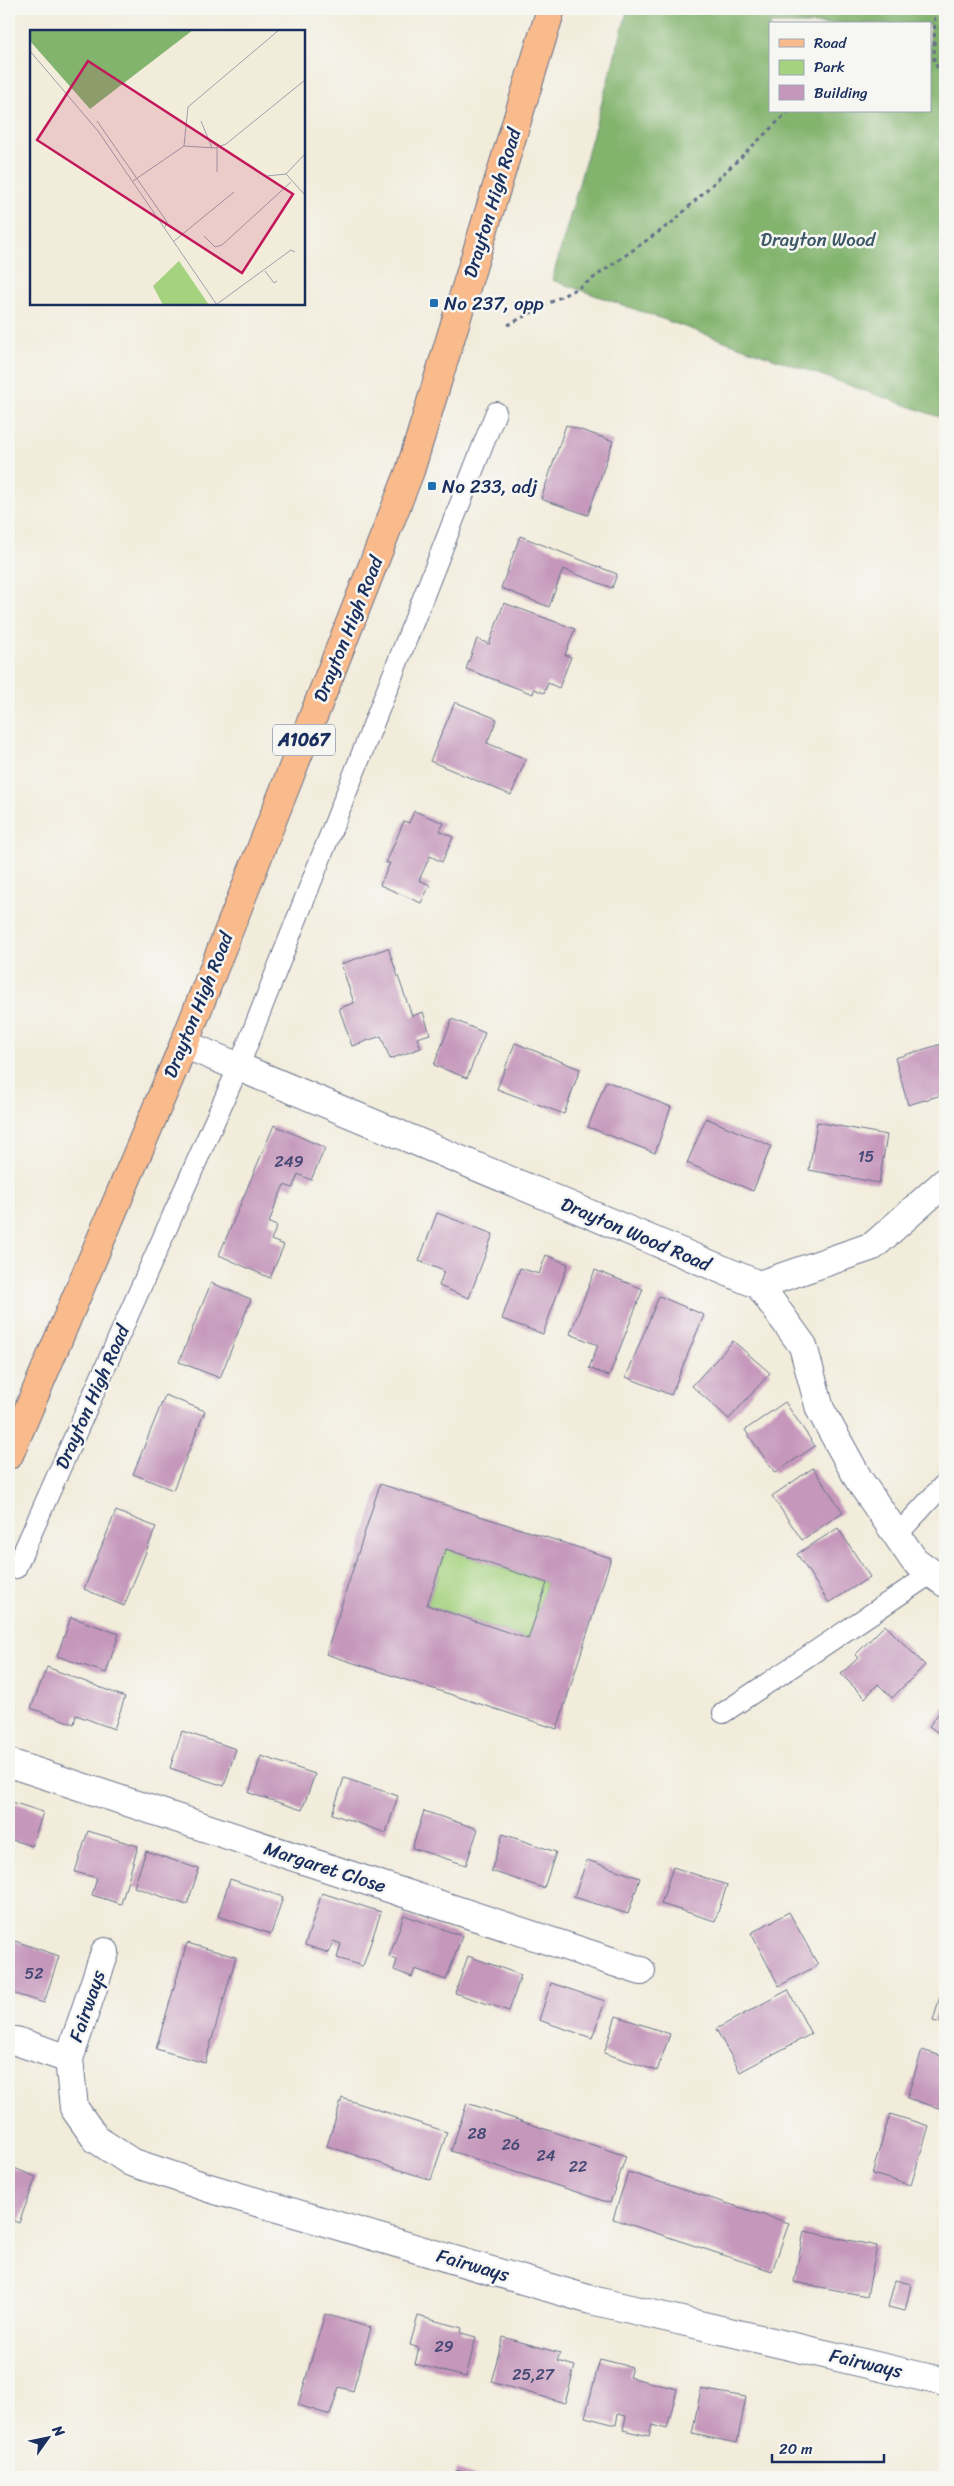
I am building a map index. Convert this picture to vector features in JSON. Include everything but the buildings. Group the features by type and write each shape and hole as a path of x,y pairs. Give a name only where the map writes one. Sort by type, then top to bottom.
{"main road":[{"name":"Drayton High Road","path":"9,1455 184,1044 410,470 551,9"}],"street":[{"name":"Drayton Wood Road","path":"184,1044 759,1285"},
{"path":"939,1578 914,1560 859,1480 820,1409 803,1346 759,1285 873,1246 945,1182"},
{"name":"Margaret Close","path":"9,1763 641,1971"},
{"name":"Fairways","path":"105,1952 69,2059 74,2108 96,2139 131,2162 209,2188 591,2300 945,2382"},
{"name":"Fairways","path":"16,2041 69,2059"}],"lane":[{"name":"Drayton High Road","path":"9,1569 16,1568 239,1066 496,412"},
{"path":"898,1535 945,1483"},
{"path":"723,1714 939,1578"}],"path":[{"path":"935,9 932,63 945,79"},
{"path":"508,324 585,284 674,220 788,112"}],"green space":[{"name":"Drayton Wood","path":"628,9 945,9 945,419 552,280"},
{"path":"446,1549 547,1583 528,1639 427,1605"}],"place":[{"name":"No 237, opp","path":"434,303"},
{"name":"No 233, adj","path":"432,486"}]}
